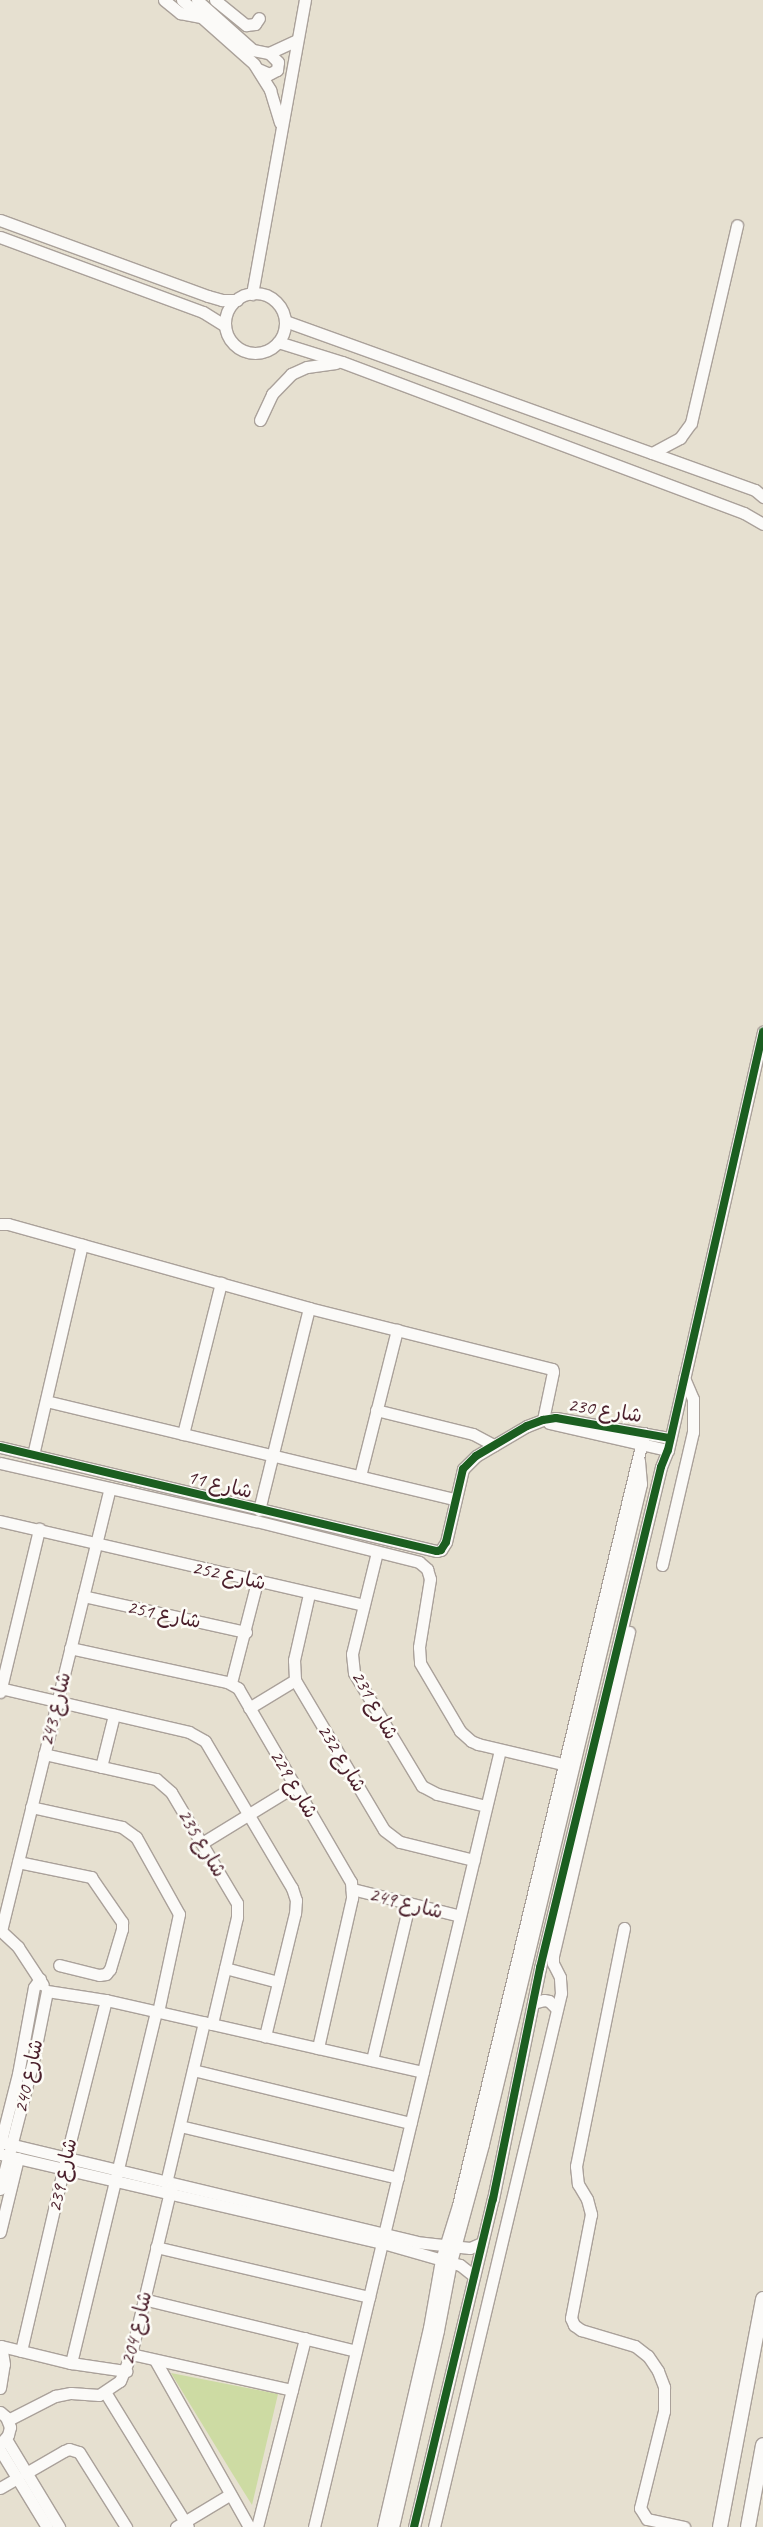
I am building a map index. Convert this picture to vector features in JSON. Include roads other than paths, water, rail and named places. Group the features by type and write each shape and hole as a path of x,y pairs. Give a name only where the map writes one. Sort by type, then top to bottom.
{"street":[{"path":"164,0 180,13 204,5"},
{"path":"182,0 204,5 246,25 255,24 259,18"},
{"path":"252,294 280,125 305,0"},
{"path":"204,5 248,47 258,52 269,53 297,40"},
{"path":"204,5 258,70 270,90 280,125"},
{"path":"258,70 269,74 277,70 278,62 269,53"},
{"path":"0,220 222,300 237,300 252,294 263,295 274,300 283,313 285,321 284,330 278,342 262,352 244,351 231,341 225,326 228,311 237,300"},
{"path":"652,453 680,438 691,423 737,225"},
{"path":"0,237 203,312 225,326"},
{"path":"285,321 754,490 763,497"},
{"path":"278,342 342,362 762,521"},
{"path":"260,420 272,394 291,374 307,367 342,362"},
{"path":"414,2527 482,2243 540,1968 667,1473 668,1449 763,1032"},
{"path":"0,1224 8,1224 309,1308 552,1369 553,1372 543,1420"},
{"path":"33,1455 82,1245"},
{"path":"184,1434 221,1283"},
{"path":"259,1510 309,1308"},
{"path":"360,1476 398,1330"},
{"path":"662,1565 693,1432 693,1399 684,1378"},
{"path":"46,1401 455,1500"},
{"path":"376,1410 473,1434 494,1445"},
{"name":"شارع 230","path":"432,1552 441,1550 446,1542 463,1469 476,1456 543,1420 560,1427 611,1432 643,1438 668,1449"},
{"path":"383,2527 458,2205 569,1766 643,1438"},
{"name":"شارع 11","path":"0,1447 432,1552"},
{"name":"شارع 11","path":"0,1463 419,1562 427,1569 430,1579 419,1648 420,1663 465,1737 471,1741 500,1750"},
{"name":"شارع 243","path":"0,1930 110,1488"},
{"name":"شارع 252","path":"0,1521 257,1582 364,1605"},
{"path":"39,1529 0,1690 114,1714 189,1732 201,1737 292,1888 296,1900 295,1913 265,2036"},
{"name":"شارع 231","path":"377,1552 352,1654 354,1673 418,1781 431,1793 486,1806"},
{"path":"434,2527 557,2009 562,1983 553,1956 640,1573"},
{"path":"70,1648 231,1683 246,1632 257,1582"},
{"path":"249,1708 295,1680 294,1660 309,1594"},
{"name":"شارع 251","path":"83,1596 246,1632"},
{"name":"شارع 232","path":"295,1680 389,1835 400,1842 474,1860"},
{"name":"شارع 229","path":"231,1683 238,1688 348,1876 352,1889"},
{"path":"101,1767 114,1714"},
{"path":"314,2527 500,1750 569,1766"},
{"name":"شارع 235","path":"44,1754 162,1782 171,1792 237,1903 237,1917 225,1968 193,2070 180,2126"},
{"path":"202,1843 295,1786"},
{"path":"31,1807 122,1827 136,1837 180,1914 71,2363"},
{"path":"18,1862 91,1877 122,1922 122,1930 106,1974 99,1975 59,1964"},
{"path":"318,2048 352,1889"},
{"name":"شارع 249","path":"352,1889 409,1905 460,1916"},
{"path":"372,2060 409,1905"},
{"path":"624,1928 576,2166 578,2184 587,2199 591,2214 571,2318 574,2325 580,2330 635,2346 648,2356 658,2371 664,2387 664,2411 640,2508 647,2519 684,2527"},
{"path":"0,1930 18,1947 40,1979 51,1991 106,2000 423,2072"},
{"path":"225,1968 278,1982"},
{"path":"540,1968 548,1971 556,1969"},
{"path":"0,2232 18,2074 34,1987 40,1979"},
{"path":"0,2189 51,1991"},
{"name":"شارع 239","path":"21,2351 64,2164 106,2000"},
{"path":"533,2003 544,2000 549,2001 557,2009"},
{"path":"193,2070 411,2123"},
{"path":"180,2126 398,2178"},
{"name":"شارع 204","path":"106,2392 120,2381 126,2371 131,2354 156,2248 180,2126"},
{"path":"9,2149 64,2164 384,2238 470,2248 482,2243"},
{"path":"384,2238 466,2267 474,2276"},
{"path":"156,2248 369,2297"},
{"path":"393,2527 436,2339 446,2261"},
{"path":"143,2299 356,2351"},
{"path":"720,2527 763,2299"},
{"path":"257,2527 305,2338"},
{"path":"0,2388 4,2364 0,2346 71,2363 126,2371"},
{"path":"131,2354 292,2390"},
{"path":"155,2360 229,2495 249,2527"},
{"path":"47,2527 3,2441 9,2431 4,2416 55,2396 71,2393 98,2395 106,2392 183,2525 229,2495"},
{"path":"748,2527 763,2445"},
{"path":"0,2488 64,2451 69,2449 79,2452 126,2527"},
{"path":"0,2450 22,2476 59,2527"}]}
